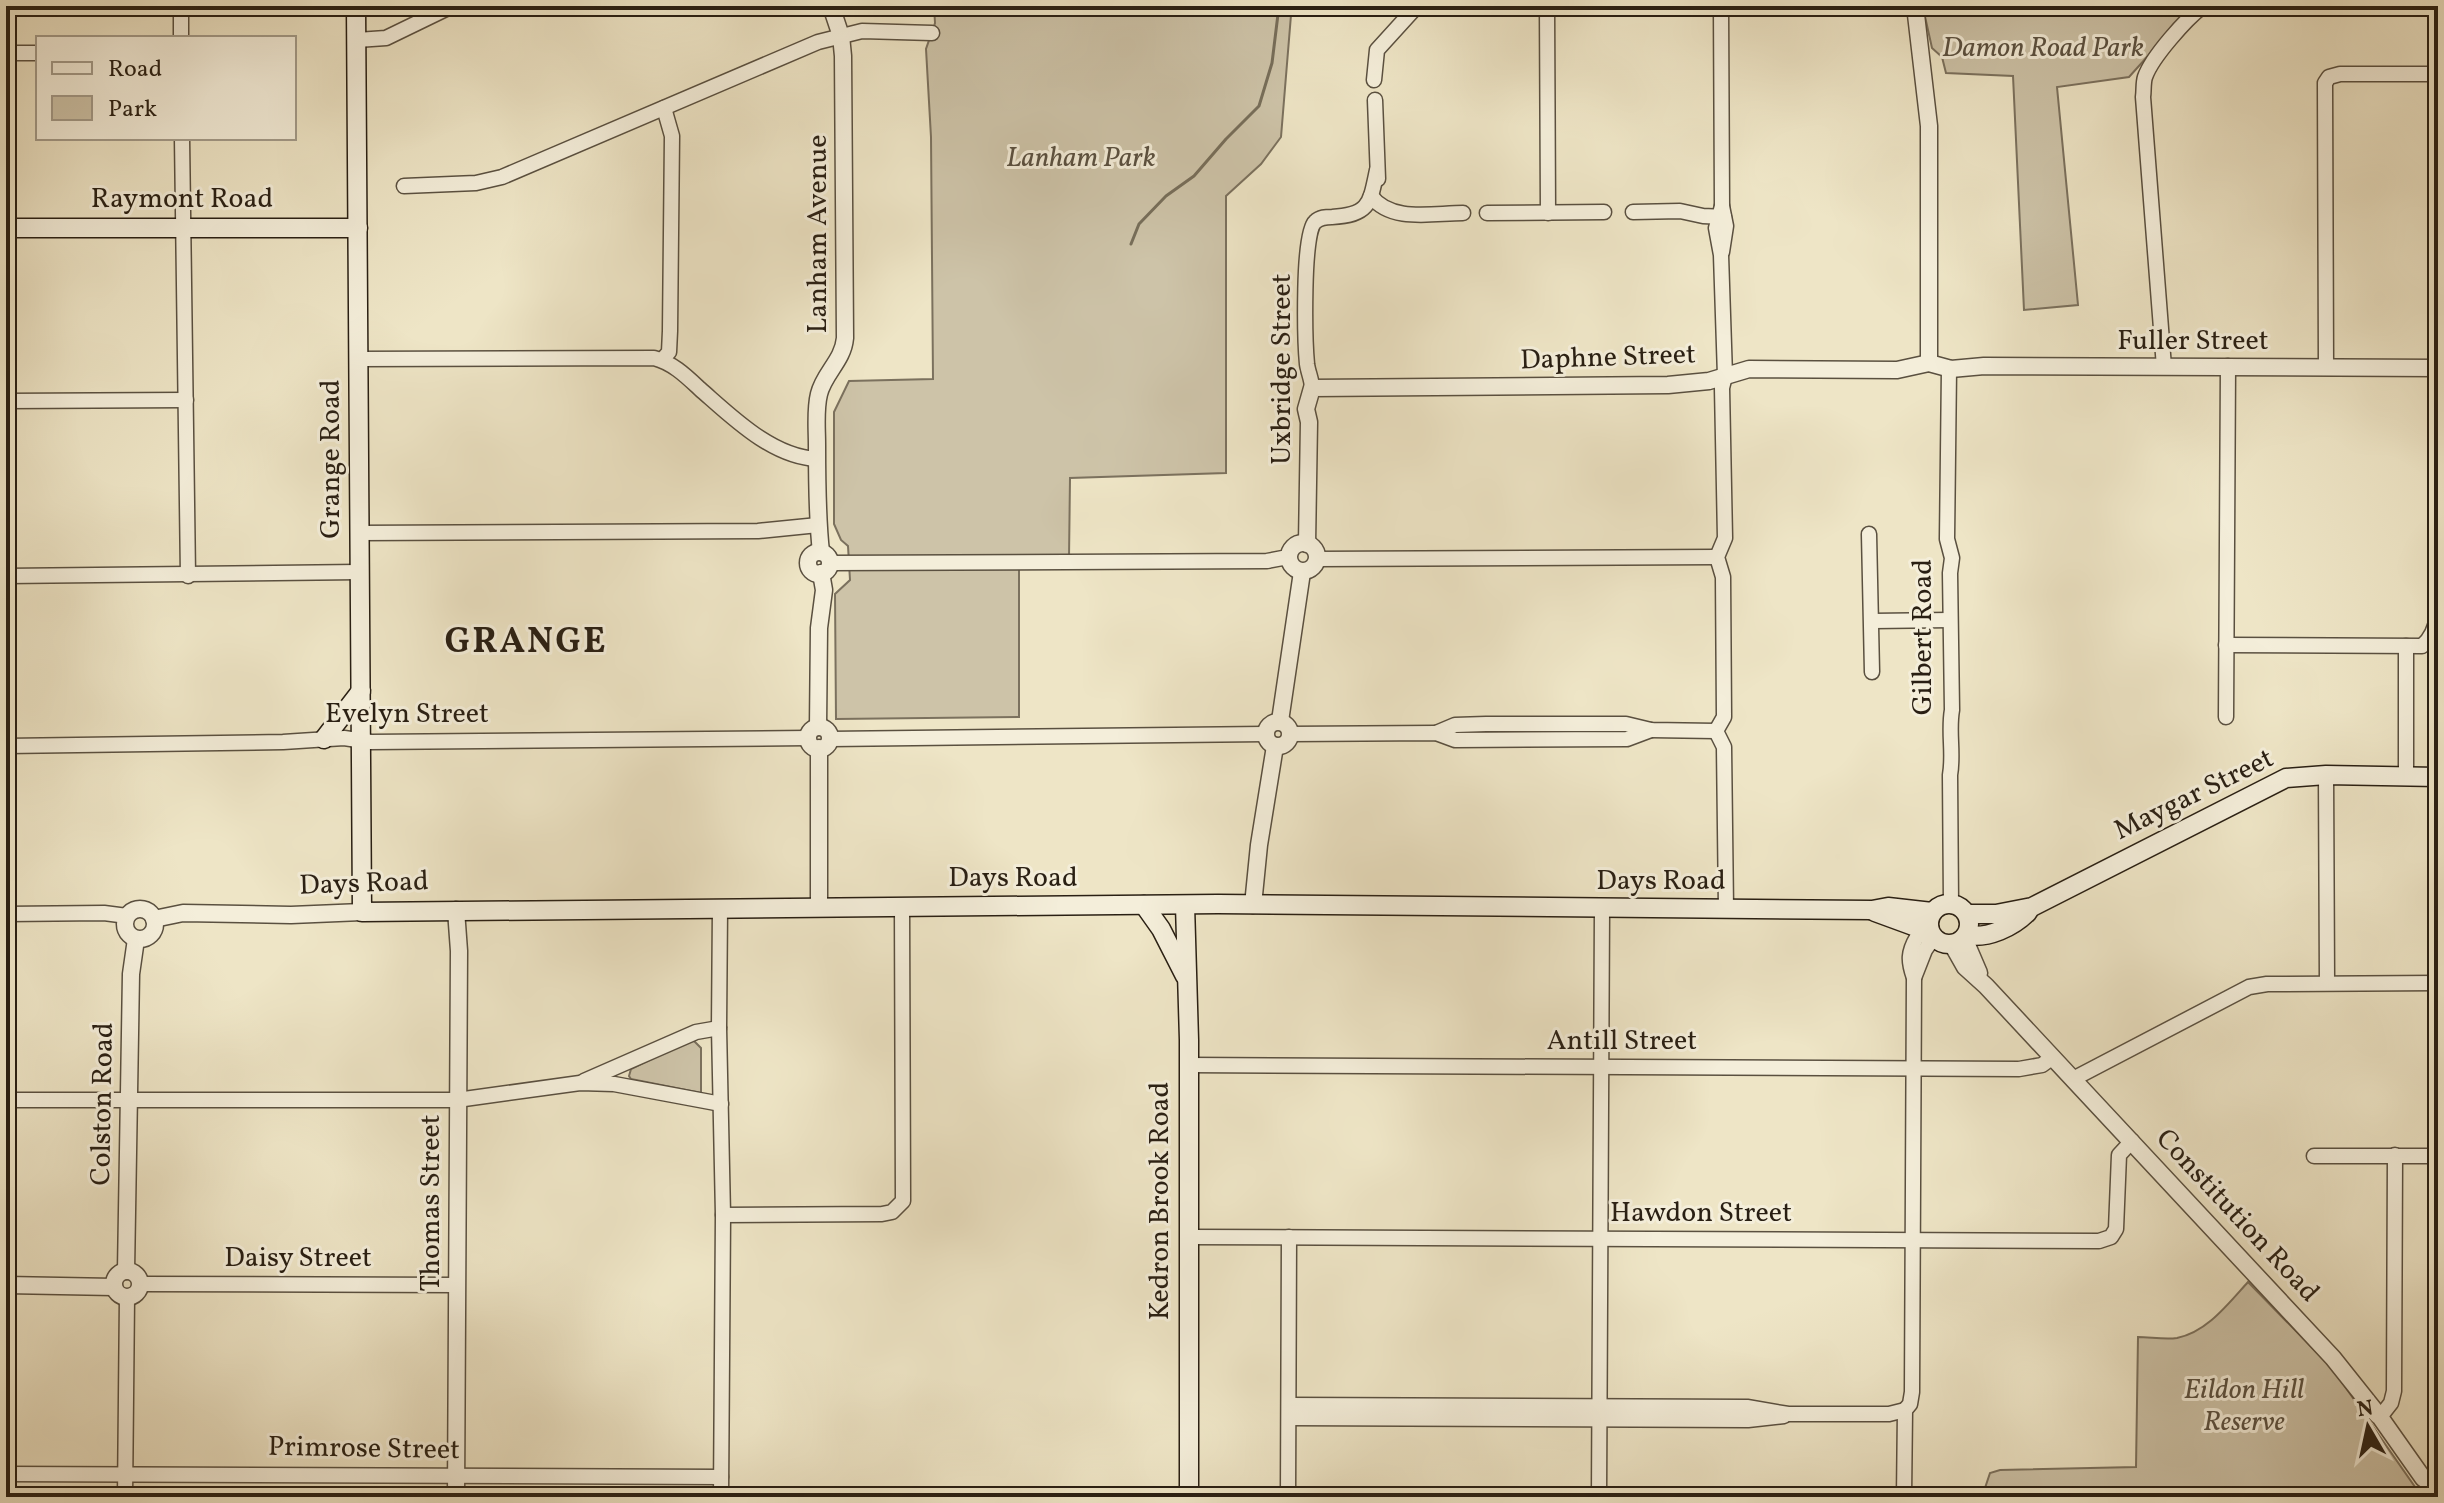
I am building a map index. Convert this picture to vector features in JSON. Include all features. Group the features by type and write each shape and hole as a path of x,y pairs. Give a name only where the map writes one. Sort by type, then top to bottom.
{"main road":[{"name":"Grange Road","path":"356,6 362,912"},
{"name":"Raymont Road","path":"6,228 358,228"},
{"path":"324,739 361,691"},
{"name":"Maygar Street","path":"2032,907 2022,919 1978,937 1944,932 1941,906 1996,914 2032,907 2276,781 2296,776 2326,775 2438,777"},
{"path":"1144,905 1161,929 1188,982"},
{"name":"Days Road","path":"362,912 1144,905 1872,910 1916,927 1944,932"},
{"name":"Kedron Brook Road","path":"1185,905 1188,982 1189,1497"},
{"path":"1944,932 1970,925 1959,909"}],"street":[{"path":"181,6 181,36"},
{"path":"357,40 386,38 452,6"},
{"name":"Lanham Avenue","path":"819,907 819,628 824,563 818,525 819,395 824,381 841,357 845,338 844,92 841,36 831,6"},
{"path":"1374,80 1376,51 1417,6"},
{"path":"1547,6 1548,213"},
{"path":"1716,731 1724,717 1723,577 1717,557 1725,538 1722,388 1725,376 1721,255 1716,237 1721,213 1721,6"},
{"path":"1915,6 1929,126 1929,363"},
{"path":"2164,367 2143,97 2145,78 2155,60 2189,18 2203,6"},
{"path":"404,186 491,181 810,44 862,31 932,33"},
{"path":"6,53 36,53"},
{"path":"2326,367 2324,93 2327,79 2345,73 2438,74"},
{"path":"1374,205 1380,188 1375,100"},
{"path":"662,360 669,352 670,341 672,136 664,108"},
{"path":"182,140 188,576"},
{"name":"Uxbridge Street","path":"1307,544 1309,422 1306,409 1312,388 1307,367 1305,292 1309,231 1319,219 1366,219 1374,205 1394,213 1463,213"},
{"path":"1487,213 1604,212"},
{"path":"1633,212 1721,213"},
{"path":"358,359 629,357 662,360 673,365 722,408 767,441 784,451 817,459"},
{"name":"Daphne Street","path":"1312,388 1693,384 1749,369 1897,370 1929,363 1949,369"},
{"name":"Fuller Street","path":"1949,369 1974,366 2438,368"},
{"path":"2226,717 2228,366"},
{"name":"Gilbert Road","path":"1949,369 1947,539 1952,558 1952,710 1949,725 1959,909"},
{"path":"6,401 186,400"},
{"path":"359,533 758,531 818,525"},
{"path":"1869,534 1872,672"},
{"path":"1288,557 1294,546 1307,544 1315,550 1317,559 1312,568 1302,572"},
{"path":"824,563 1251,561 1288,557"},
{"path":"1288,557 1293,567 1302,572"},
{"path":"1317,559 1717,557"},
{"path":"2226,645 2422,646 2431,639 2438,625 2438,563"},
{"path":"6,576 359,572"},
{"path":"1285,728 1302,572"},
{"path":"1873,621 1950,620"},
{"path":"2406,646 2406,776"},
{"path":"1253,905 1270,724 1285,728 1436,733 1455,740 1627,739 1651,730 1716,731"},
{"path":"1716,731 1724,747 1726,909"},
{"name":"Evelyn Street","path":"6,746 324,739 371,742 819,738 1270,740"},
{"path":"2326,775 2327,983"},
{"path":"723,1215 895,1216 904,1194 902,906"},
{"path":"720,908 723,1215 721,1497"},
{"path":"6,914 104,913 127,916 139,909 148,911 154,919 153,932 145,938 136,939 125,929 127,916"},
{"name":"Thomas Street","path":"456,910 459,951 456,1497"},
{"path":"1599,1497 1602,910"},
{"name":"Days Road","path":"154,919 183,913 291,915 362,912"},
{"path":"1289,1411 1600,1413 1748,1420 1774,1419 1788,1414 1889,1414 1905,1410 1910,1404 1912,1392 1914,978 1925,950 1944,932"},
{"name":"Constitution Road","path":"1944,932 1986,986 2333,1358 2423,1478 2438,1489"},
{"name":"Colston Road","path":"126,1271 132,962 136,939"},
{"path":"2073,1079 2249,987 2438,983"},
{"path":"580,1083 700,1031 719,1028"},
{"name":"Antill Street","path":"1188,1065 2028,1068 2042,1065 2053,1057"},
{"path":"623,1064 624,1086"},
{"path":"6,1100 457,1100 580,1083 624,1086 721,1104"},
{"name":"Hawdon Street","path":"1188,1237 1912,1241 2107,1239 2114,1234 2117,1225 2119,1155 2132,1141"},
{"path":"2380,1417 2391,1403 2394,1391 2395,1155"},
{"path":"2314,1156 2438,1156"},
{"path":"1288,1497 1289,1237"},
{"path":"6,1285 120,1292 136,1293 140,1284 136,1275 126,1271 118,1274 120,1292 125,1497"},
{"name":"Daisy Street","path":"140,1284 457,1285"},
{"path":"1904,1497 1905,1410"},
{"name":"Primrose Street","path":"6,1474 125,1472 721,1477"}],"green space":[{"name":"Lanham Park","path":"934,6 1298,6 1291,15 1281,137 1261,164 1226,196 1226,473 1070,478 1069,559 1019,559 1019,717 836,719 835,594 850,580 848,546 841,540 834,524 834,412 849,381 933,379 931,137 926,49 935,23"},
{"name":"Damon Road Park","path":"1809,6 2193,6 2129,77 2057,87 2078,305 2024,310 2013,76 1946,73 1942,57 1932,48 1924,12 1810,14"},
{"path":"692,1039 701,1048 701,1093 631,1079 629,1076 631,1069"},
{"name":"Eildon Hill Reserve","path":"2248,1282 2332,1368 2422,1497 1982,1497 1990,1473 2000,1470 2136,1467 2138,1337 2177,1338 2198,1330"}],"waterway":[{"path":"1131,244 1139,224 1166,196 1194,176 1259,106 1272,63 1279,6"}],"district":[{"name":"GRANGE","path":"526,643"}]}
